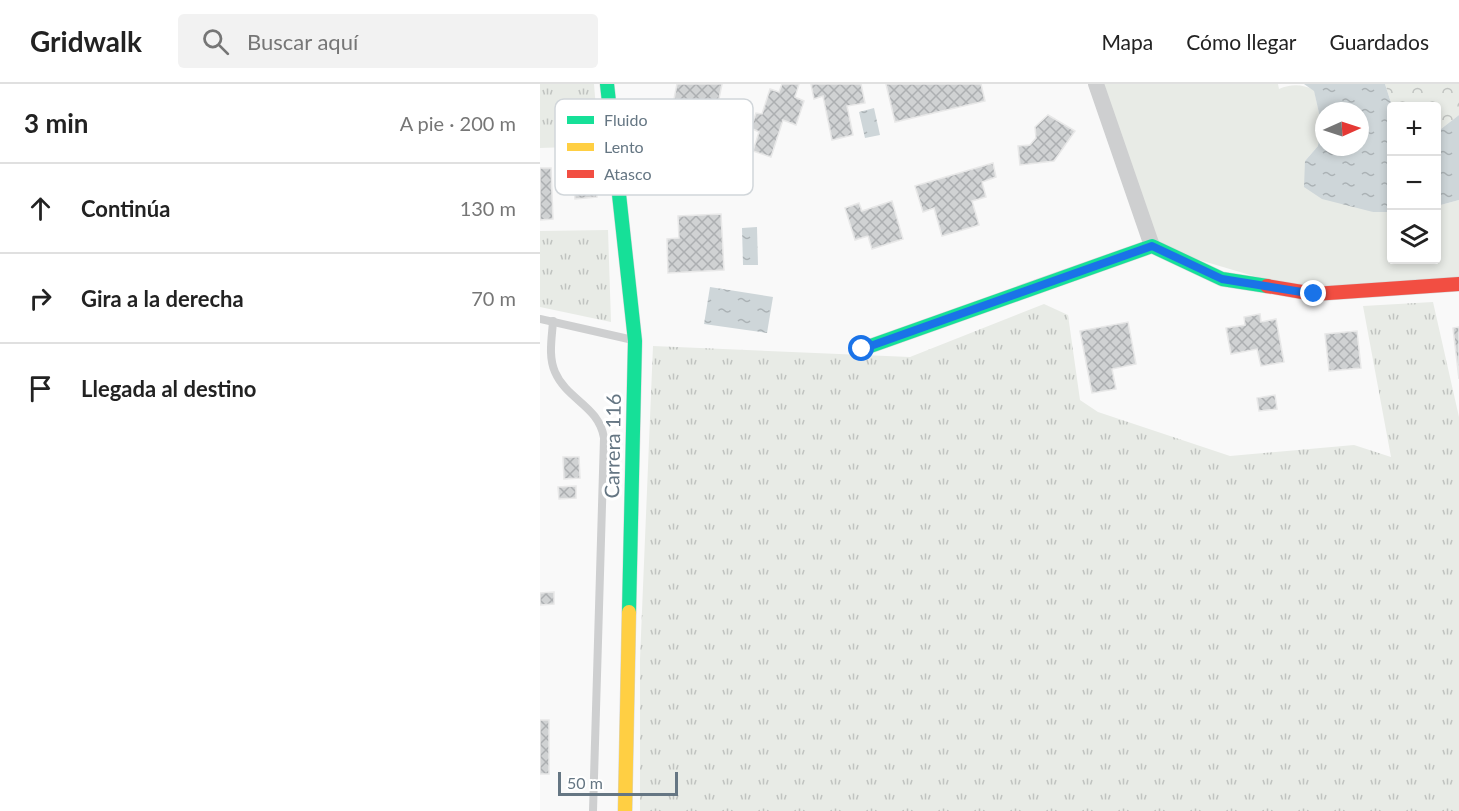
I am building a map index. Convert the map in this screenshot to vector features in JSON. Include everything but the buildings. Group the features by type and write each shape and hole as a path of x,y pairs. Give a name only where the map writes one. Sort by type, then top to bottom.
{"street":[{"name":"Carrera 116","path":"607,84 609,99"},
{"path":"1096,84 1152,246"},
{"name":"Carrera 116","path":"619,195 635,340 625,811"},
{"path":"862,349 1152,246 1222,279 1314,294 1459,284"}],"lane":[{"path":"540,319 635,340"},
{"path":"553,321 551,354 554,371 562,385 598,419 604,438 593,811"}],"green space":[{"path":"540,84 594,84 595,99 555,99 555,147 540,148"},
{"path":"1096,84 1278,84 1279,89 1296,85 1314,90 1317,102 1315,149 1305,161 1373,212 1387,212 1387,264 1441,264 1441,205 1459,200 1459,284 1314,294 1152,246"},
{"path":"1385,84 1459,84 1459,115 1441,129 1441,102 1391,102"},
{"path":"608,230 611,322 540,307 540,231"},
{"path":"1433,302 1459,417 1459,811 640,811 640,659 653,346 910,357 1044,304 1068,315 1080,400 1098,412 1230,456 1354,445 1391,457 1363,306"}],"water":[{"path":"1304,84 1385,84 1391,102 1387,102 1387,212 1373,212 1322,199 1304,187 1305,161 1315,149 1315,156 1369,156 1369,102 1316,102 1314,91"},
{"path":"874,108 880,135 865,138 859,112"},
{"path":"1459,115 1459,200 1441,205 1441,156 1441,129"},
{"path":"757,227 758,265 743,265 742,228"},
{"path":"710,287 773,297 767,333 704,324"}],"traffic: fast":[{"path":"607,84 609,99"},
{"path":"619,195 635,341 629,612"},
{"path":"862,349 1152,246 1222,279 1267,286"}],"traffic: slow":[{"path":"625,811 629,612"}],"traffic: jam":[{"path":"1267,286 1314,294 1459,284"}],"route":[{"path":"862,349 1152,246 1222,279 1314,294"}]}
